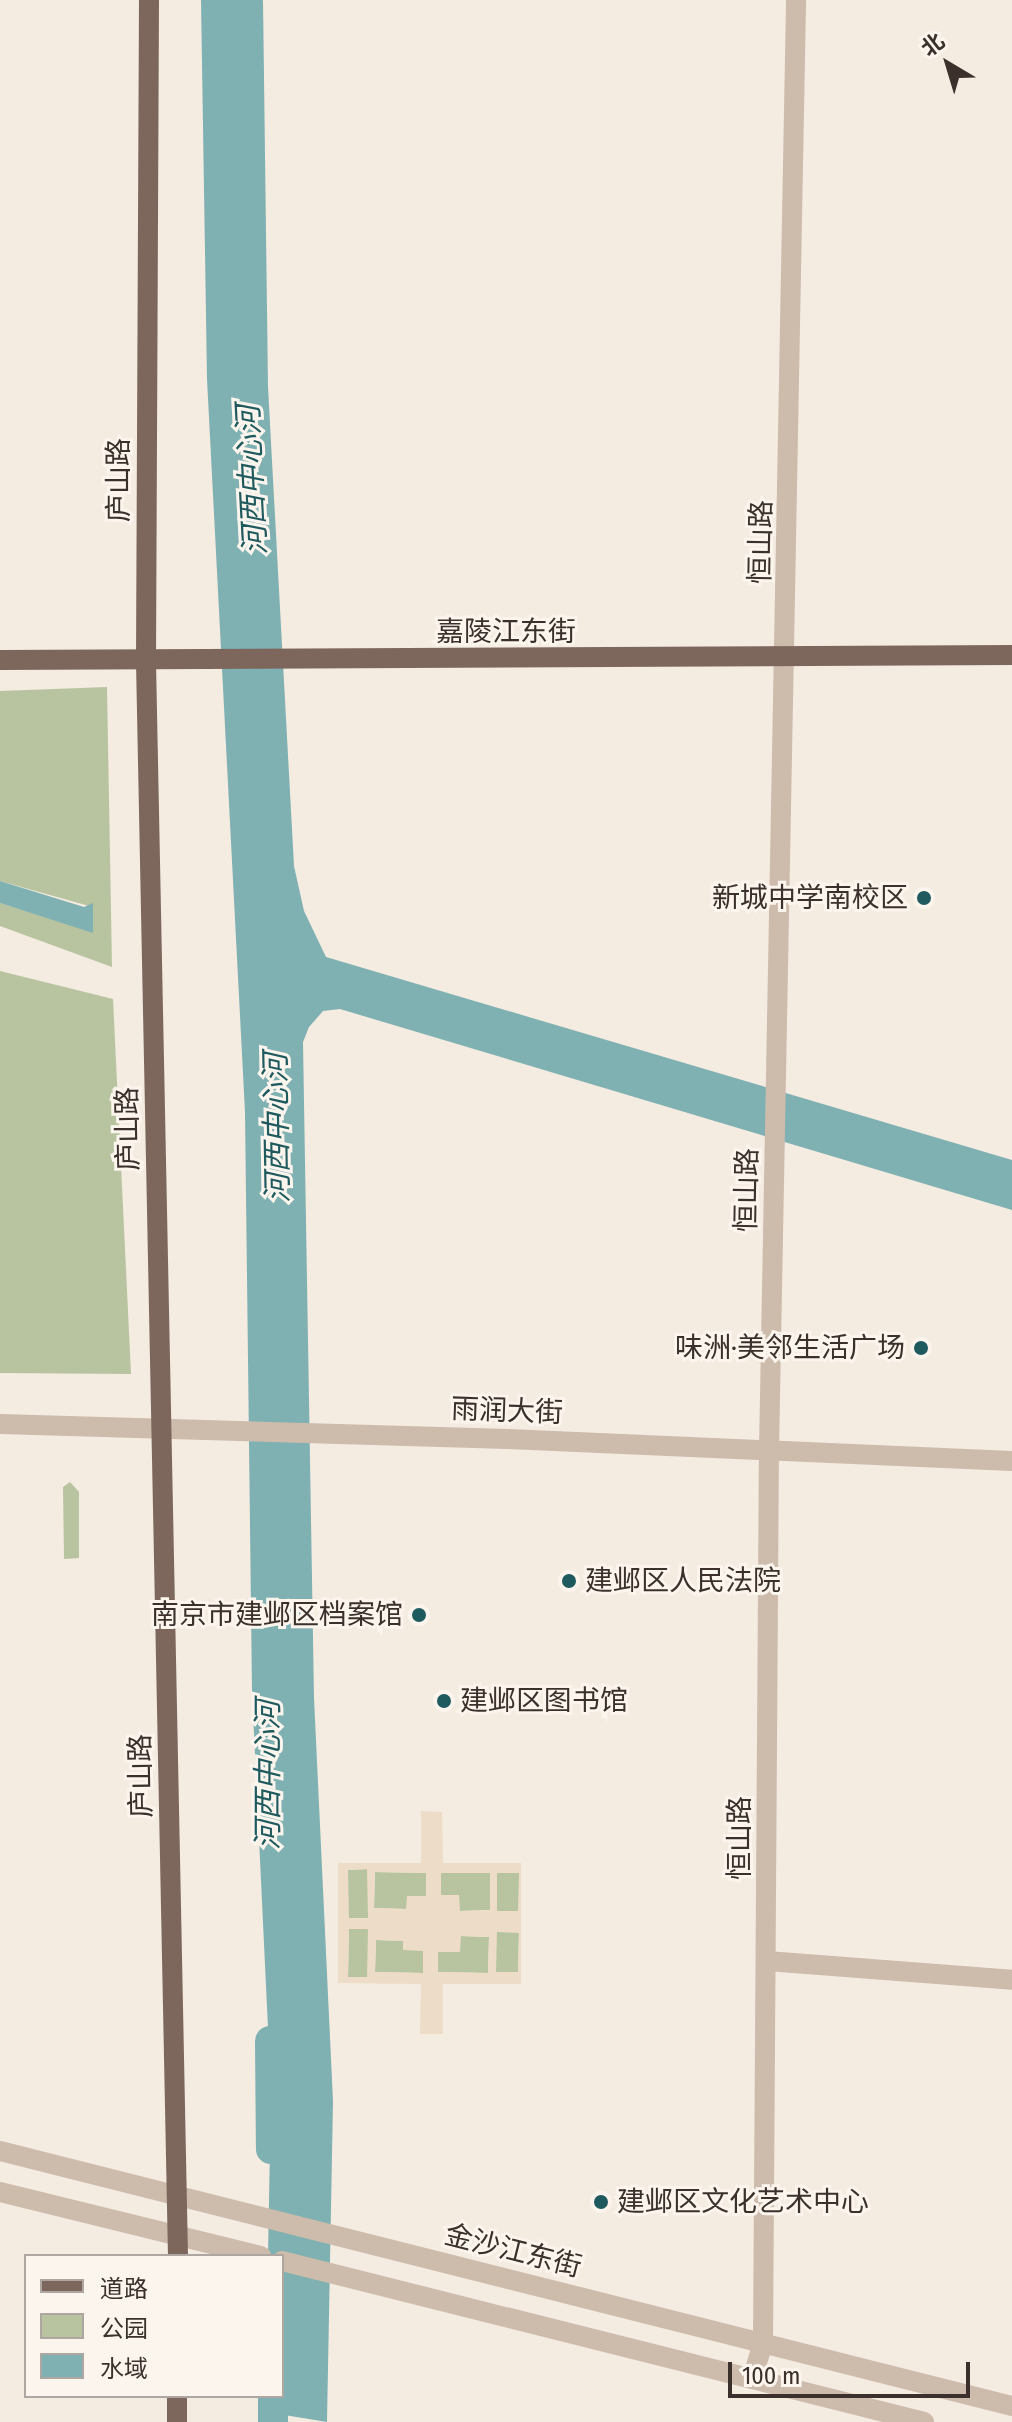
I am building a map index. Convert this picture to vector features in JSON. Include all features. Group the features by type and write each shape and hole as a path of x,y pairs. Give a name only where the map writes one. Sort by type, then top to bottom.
{"main road":[{"name":"庐山路","path":"149,0 146,662 178,2246"},
{"name":"嘉陵江东街","path":"0,660 220,663 1012,655"},
{"path":"177,2398 177,2422"}],"street":[{"name":"恒山路","path":"752,2379 763,2344 769,1450 787,659 796,0"},
{"name":"雨润大街","path":"0,1424 1012,1461"},
{"path":"767,1961 1012,1980"},
{"name":"金沙江东街","path":"0,2151 1012,2406"},
{"path":"0,2192 178,2246 254,2254"},
{"path":"284,2262 924,2422"}],"green space":[{"path":"107,687 112,967 0,926 0,903 93,932 89,906 0,881 0,691"},
{"path":"0,971 113,999 131,1374 0,1373"},
{"path":"70,1482 79,1492 79,1558 64,1559 63,1487"},
{"path":"368,1869 368,1918 348,1918 348,1870"},
{"path":"375,1872 427,1873 426,1896 406,1909 374,1908"},
{"path":"441,1873 490,1873 490,1910 460,1911 441,1896"},
{"path":"497,1873 519,1873 519,1911 497,1911"},
{"path":"349,1928 368,1928 368,1977 348,1977"},
{"path":"496,1932 519,1932 518,1972 496,1972"},
{"path":"460,1936 489,1937 488,1973 438,1972 438,1952"},
{"path":"376,1940 403,1941 423,1951 423,1973 375,1972"}],"shaded area":[{"path":"421,1811 442,1812 443,1863 521,1863 521,1984 443,1984 443,2034 420,2034 421,1984 338,1983 338,1863 421,1863","holes":["367,1869 368,1918 349,1918 348,1870","375,1872 426,1873 426,1896 407,1896 406,1909 374,1908","441,1873 490,1873 490,1910 460,1911 459,1895 441,1895","497,1873 519,1873 518,1911 497,1911","349,1929 368,1929 367,1977 348,1977","497,1932 519,1933 518,1972 496,1972","461,1936 489,1937 488,1973 438,1972 438,1952 460,1952","376,1940 403,1941 403,1950 423,1951 423,1973 375,1972"]}],"water":[{"path":"201,0 263,0 268,387 294,866 304,911 326,957 1012,1160 1012,1210 340,1009 323,1011 309,1027 303,1042 314,1698 333,2101 327,2422 266,2412 266,2398 284,2398 284,2254 268,2254 271,2091 252,1691 245,1112 207,379"},
{"path":"0,881 84,907 93,903 93,933 0,903"}],"waterway":[{"name":"河西中心河","path":"270,2041 271,2149"},
{"name":"河西中心河","path":"273,2398 273,2422"}],"place":[{"name":"新城中学南校区","path":"924,898"},
{"name":"味洲·美邻生活广场","path":"921,1348"},
{"name":"建邺区人民法院","path":"569,1581"},
{"name":"南京市建邺区档案馆","path":"419,1615"},
{"name":"建邺区图书馆","path":"444,1701"},
{"name":"建邺区文化艺术中心","path":"601,2202"}]}
